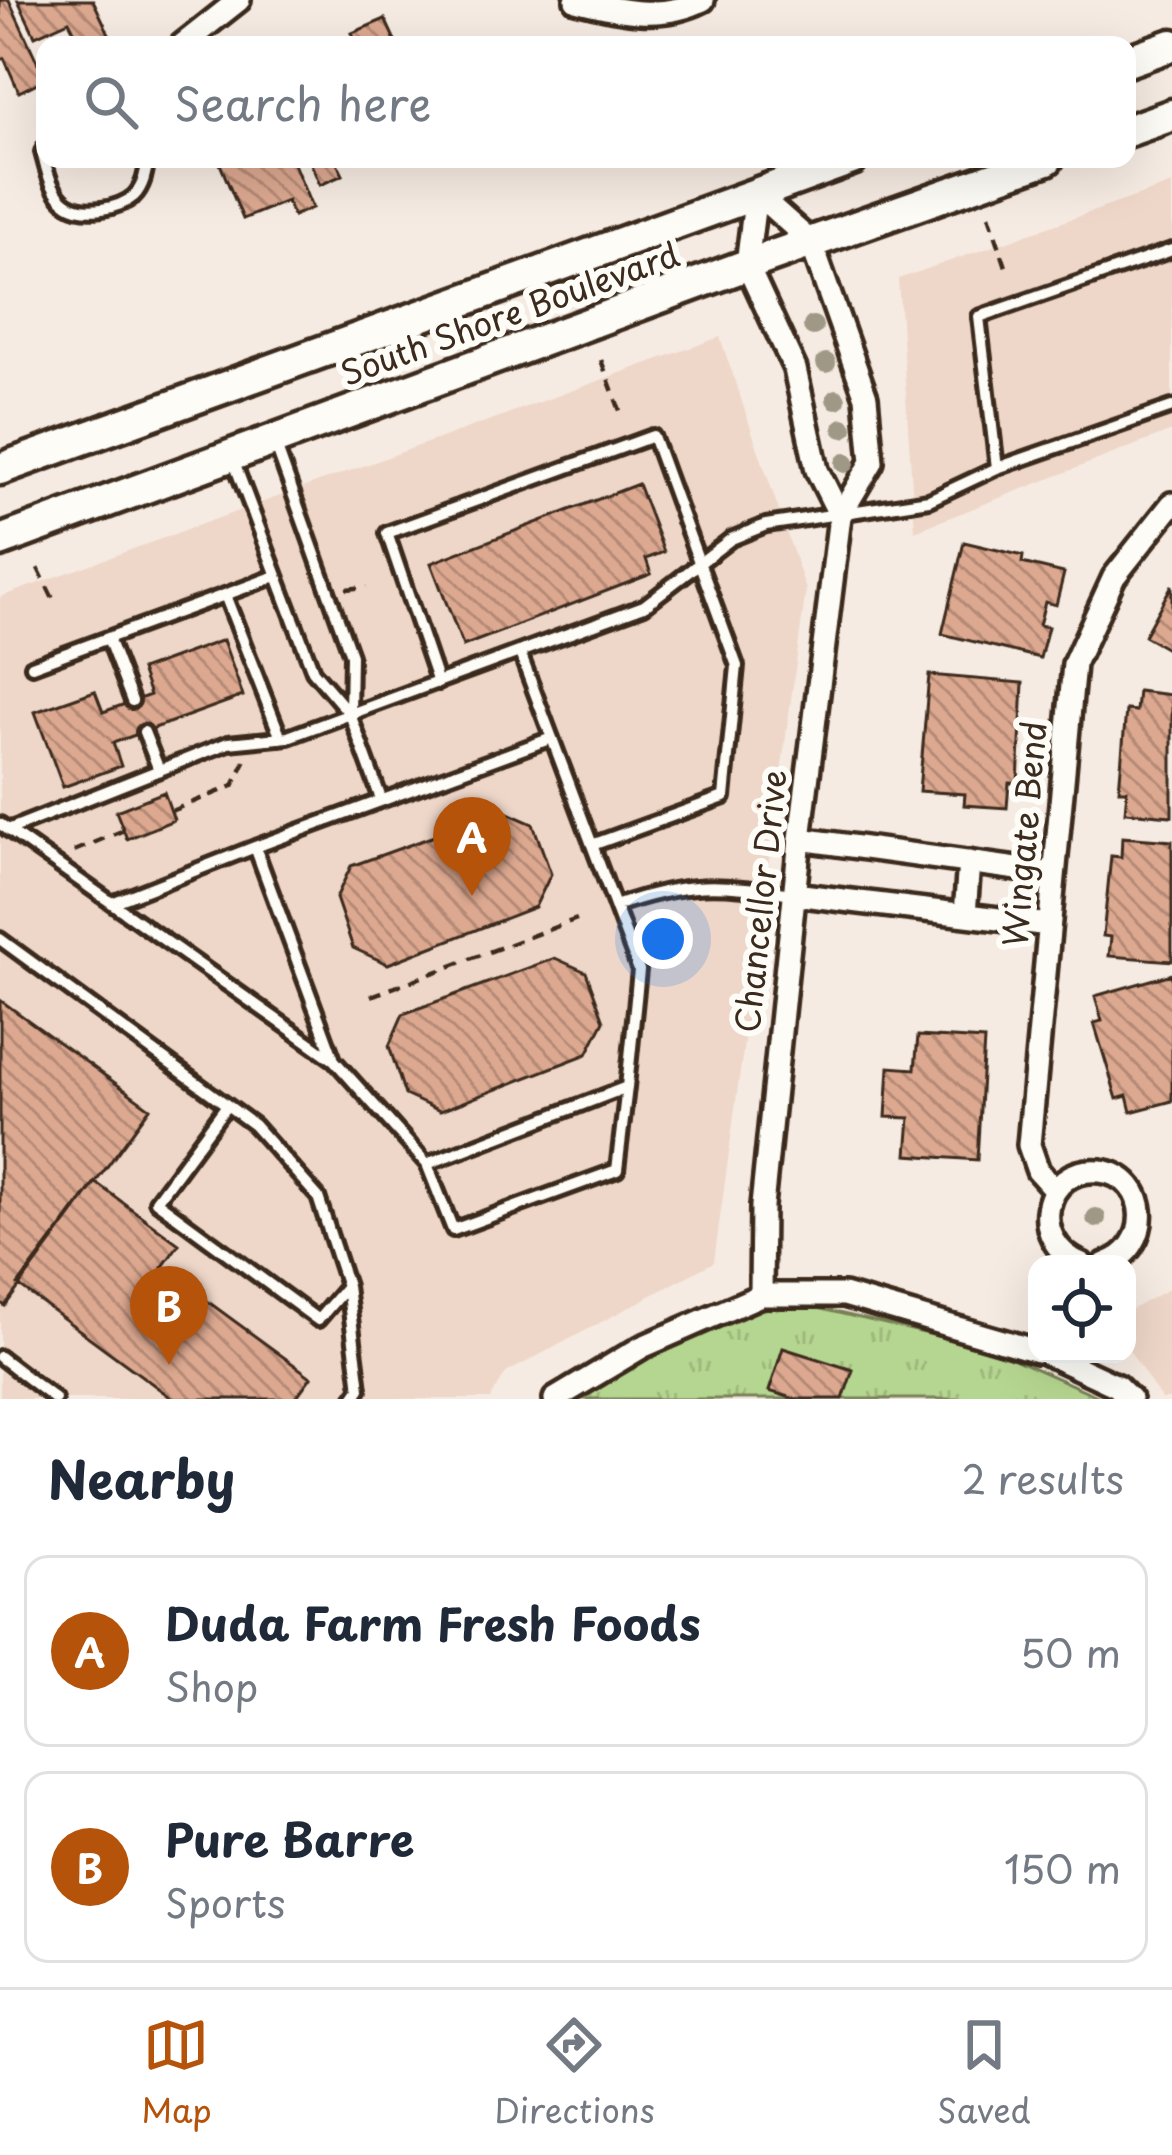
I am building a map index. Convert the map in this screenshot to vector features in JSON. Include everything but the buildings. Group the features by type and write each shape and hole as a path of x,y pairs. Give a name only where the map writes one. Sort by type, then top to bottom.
{"street":[{"path":"193,36 239,0"},
{"path":"576,0 628,13 704,0"},
{"path":"1136,58 1172,45"},
{"path":"1136,128 1172,115"},
{"name":"South Shore Boulevard","path":"0,469 827,168"},
{"name":"South Shore Boulevard","path":"0,541 1021,168"},
{"path":"756,193 747,265 795,368 817,470 840,516"},
{"name":"Chancellor Drive","path":"756,193 811,242 866,397 872,462 840,516 762,1206 761,1295"},
{"name":"Wingate Bend","path":"1066,1255 1049,1235 1048,1204 1055,1190 1038,1172 1029,1145 1074,664 1114,577 1172,504"},
{"path":"800,839 1054,874"},
{"path":"965,914 969,862"},
{"path":"794,894 1049,925"},
{"path":"1055,1190 1066,1179 1096,1171 1112,1174 1136,1194 1142,1209 1137,1240 1124,1255"},
{"path":"555,1399 642,1347 761,1295 844,1294 1028,1348"},
{"path":"1067,1363 1117,1386 1130,1399"}],"lane":[{"path":"46,168 49,181 69,205 99,211 134,196 146,168"},
{"path":"997,468 979,317 1172,250"},
{"path":"4,827 228,743 281,738 644,606 731,539 766,525 929,500 997,468 1172,407"},
{"path":"438,683 387,533 652,436 737,666 724,797 592,845"},
{"path":"273,440 351,655 350,714"},
{"path":"230,454 313,671 350,714 381,799"},
{"path":"32,666 276,576"},
{"path":"225,595 281,738"},
{"path":"108,638 132,701"},
{"path":"4,827 334,1060 427,1163 453,1230 617,1170 639,970 520,653"},
{"path":"144,731 159,770"},
{"path":"112,903 552,738"},
{"path":"254,847 334,1060"},
{"path":"615,906 666,888 695,884 794,894"},
{"path":"0,939 254,1125 318,1197 347,1286 360,1389 353,1399"},
{"path":"427,1163 626,1087"},
{"path":"227,1105 156,1201 318,1320 347,1286"},
{"path":"0,1357 55,1399"}],"path":[{"path":"989,215 1008,273"},
{"path":"601,361 622,416"},
{"path":"38,568 55,604"},
{"path":"341,590 367,587"},
{"path":"171,811 232,786 256,740"},
{"path":"51,861 124,830"},
{"path":"371,996 577,919"}],"shaded area":[{"path":"1172,184 1172,431 915,531 898,279"},
{"path":"720,337 806,590 714,1262 506,1373 490,1399 0,1399 0,597"},
{"path":"1172,1287 1172,1399 1161,1399 1136,1361 1136,1307"}],"green space":[{"path":"761,1295 989,1348 1104,1399 554,1399"}],"place":[{"name":"Duda Farm Fresh Foods","path":"472,896"},
{"name":"Pure Barre","path":"169,1365"}]}
